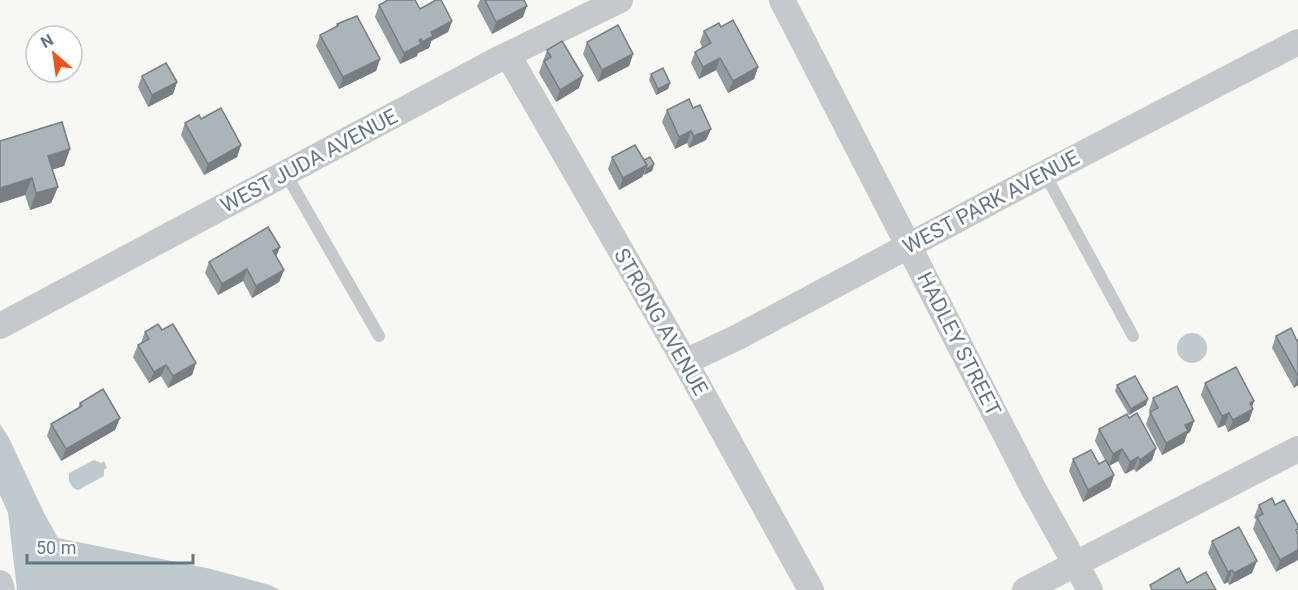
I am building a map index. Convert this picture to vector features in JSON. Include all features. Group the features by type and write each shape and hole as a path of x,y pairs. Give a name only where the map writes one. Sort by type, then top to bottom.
{"street":[{"name":"WEST JUDA AVENUE","path":"0,326 508,55 620,0"},
{"name":"HADLEY STREET","path":"782,0 1028,478 1090,590"},
{"name":"WEST PARK AVENUE","path":"685,362 1298,42"},
{"name":"STRONG AVENUE","path":"508,55 685,362 811,590"},
{"path":"1025,590 1298,449"},
{"path":"0,583 2,590"}],"lane":[{"path":"286,174 379,336"},
{"path":"1045,174 1133,336"}],"shaded area":[{"path":"1192,333 1198,334 1206,342 1206,354 1198,362 1192,363 1186,362 1178,354 1177,348 1178,342 1186,334"},
{"path":"0,424 58,538 211,569 270,585 280,590 17,590 8,513 0,495"},
{"path":"94,460 101,463 104,461 107,468 104,470 104,476 78,490 73,488 69,481 69,473"}],"building":[{"path":"388,0 415,0 420,9 436,0 441,0 452,21 431,32 433,36 422,42 421,39 419,40 421,44 404,53 379,5"},
{"path":"485,0 524,0 527,6 496,22"},
{"path":"357,16 380,59 343,77 320,35 338,26 337,24"},
{"path":"733,20 758,67 733,81 720,58 703,67 695,52 711,43 704,31 719,23 721,27"},
{"path":"618,25 633,54 602,70 587,42"},
{"path":"562,41 583,76 560,90 544,61 551,57 547,50"},
{"path":"166,63 177,82 152,95 142,76"},
{"path":"663,68 670,83 658,89 651,74"},
{"path":"689,99 693,108 700,105 711,129 694,136 691,131 679,137 667,110"},
{"path":"221,108 241,145 208,164 185,123 199,115 201,119"},
{"path":"62,122 70,149 48,156 58,187 36,193 32,178 0,188 0,141"},
{"path":"635,145 647,165 623,178 612,157"},
{"path":"650,157 654,164 647,169 644,160"},
{"path":"268,227 280,247 273,251 284,270 256,286 247,269 222,284 209,262"},
{"path":"158,324 162,330 173,324 196,363 173,376 166,365 154,372 138,345 149,339 145,332"},
{"path":"1291,328 1298,340 1298,376 1276,336"},
{"path":"1236,367 1254,401 1250,403 1253,409 1233,420 1229,413 1222,416 1205,383"},
{"path":"1135,376 1148,399 1131,409 1117,385"},
{"path":"1177,386 1194,421 1185,425 1188,431 1166,443 1150,412 1158,408 1153,398"},
{"path":"103,389 120,418 66,449 51,424 82,406 80,403"},
{"path":"1137,413 1156,448 1140,460 1138,457 1130,462 1122,449 1113,454 1099,429 1127,414 1129,418"},
{"path":"1091,450 1099,464 1106,460 1114,475 1088,490 1073,459"},
{"path":"1272,498 1275,505 1284,500 1298,526 1296,530 1298,550 1280,560 1257,517 1263,514 1259,505"},
{"path":"1239,527 1257,561 1234,573 1232,570 1228,572 1212,541"},
{"path":"1179,568 1187,583 1206,572 1216,590 1152,590 1150,585"}]}
